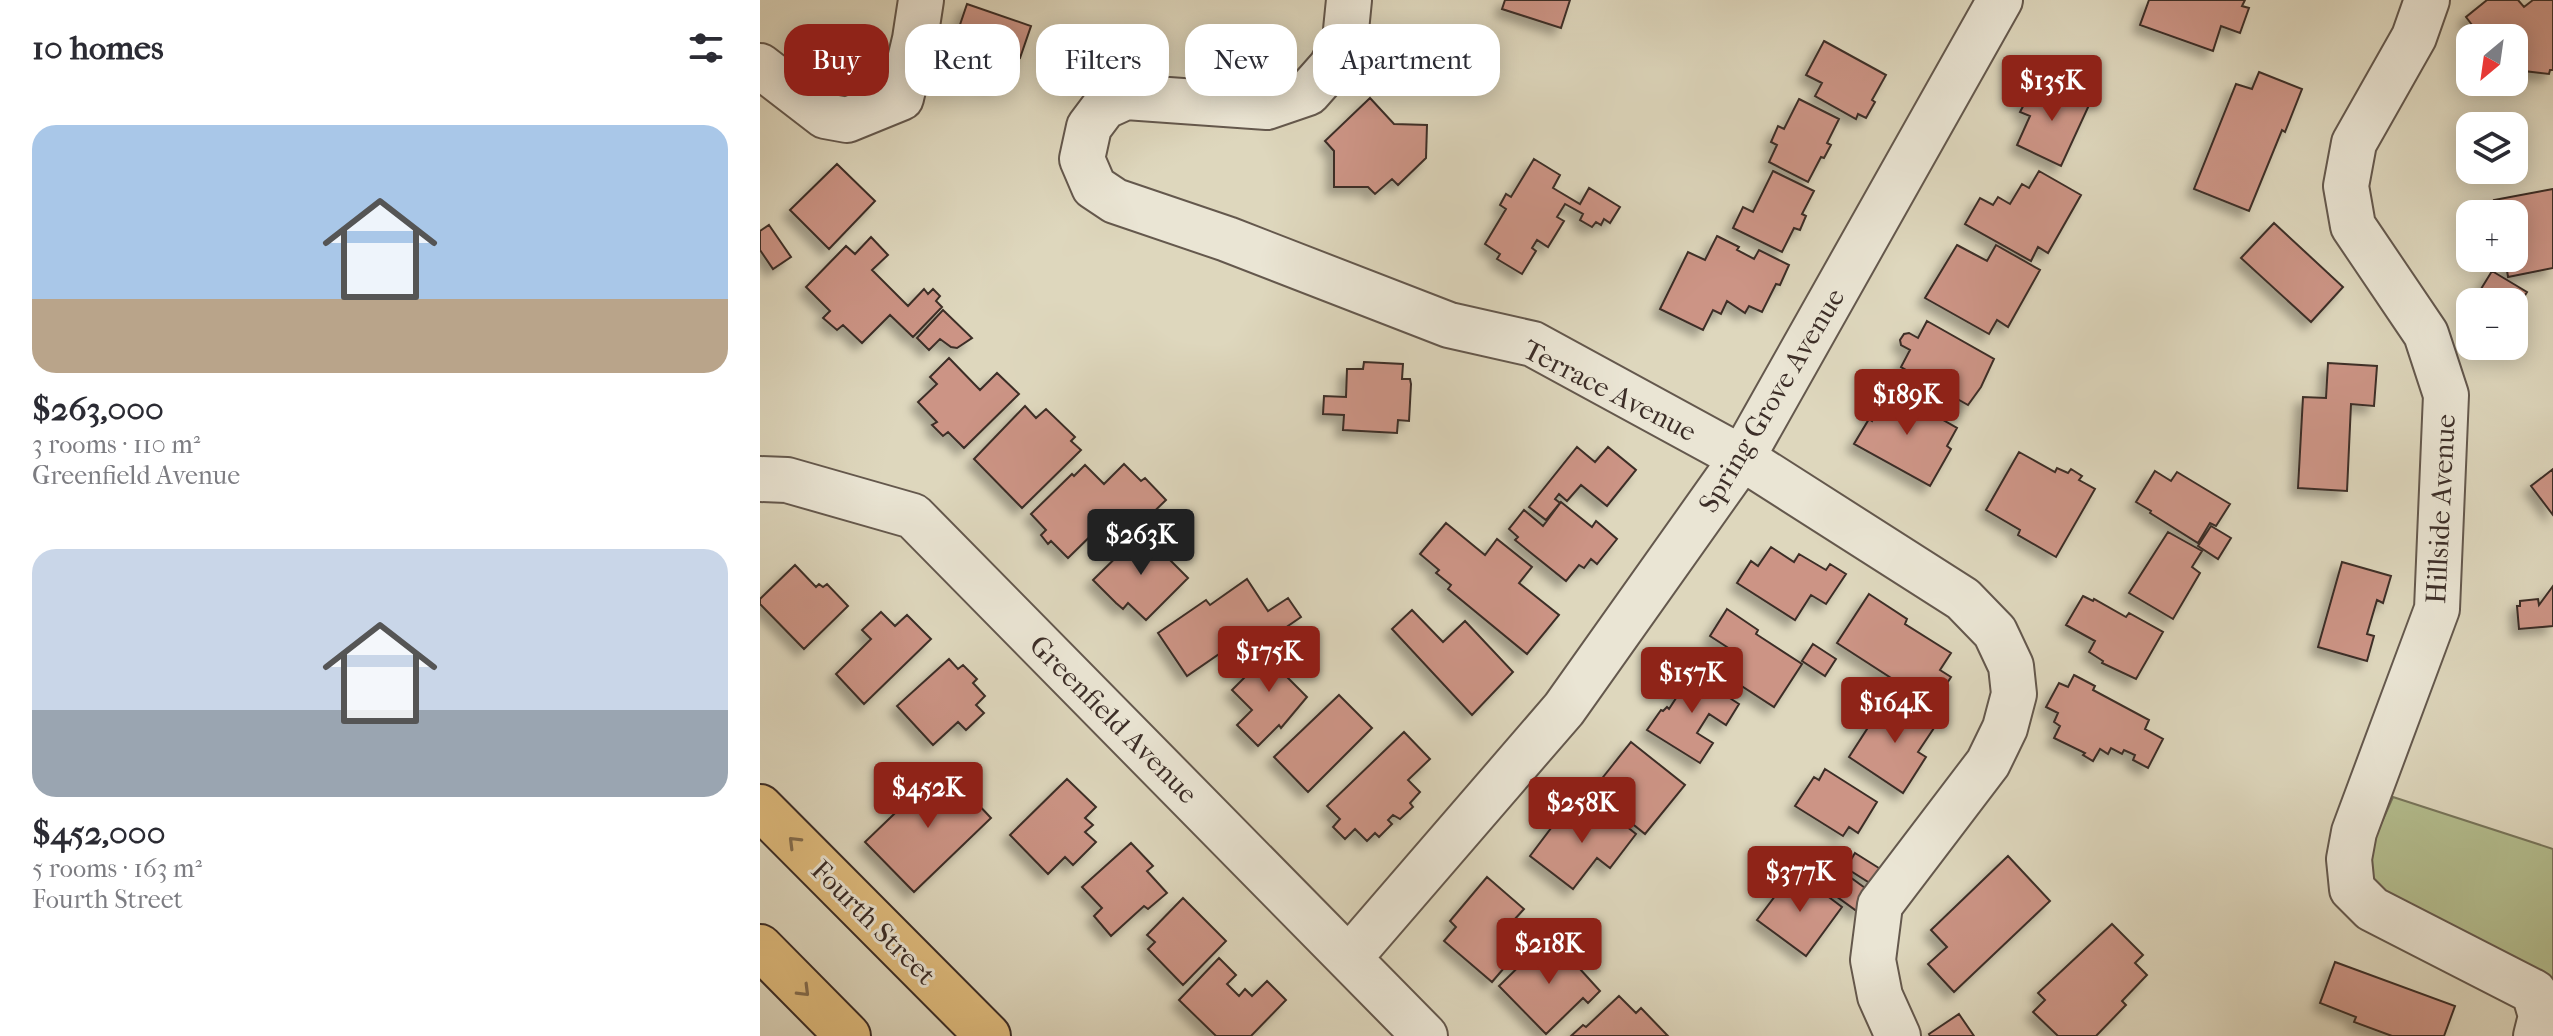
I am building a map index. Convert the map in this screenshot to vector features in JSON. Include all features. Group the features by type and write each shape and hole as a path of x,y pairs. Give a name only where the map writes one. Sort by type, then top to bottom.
{"main road":[{"name":"Fourth Street","path":"760,807 988,1036"},
{"path":"760,947 848,1036"}],"street":[{"path":"760,66 825,116 847,120 901,98 921,0"},
{"name":"Terrace Avenue","path":"1349,0 1345,40 1331,67 1308,93 1267,107 1126,97 1104,107 1089,127 1082,159 1094,187 1115,201 1227,239 1449,325 1533,344 1742,458 1963,599 1995,632 2011,666 2014,694 2005,728 1988,763 1880,905 1873,960 1880,996 1898,1036"},
{"name":"Spring Grove Avenue","path":"1349,958 1564,709 1742,458 2000,0"},
{"name":"Hillside Avenue","path":"2427,0 2414,37 2354,143 2346,186 2353,226 2426,334 2446,395 2437,609 2354,832 2349,859 2352,889 2372,909 2534,992 2541,1016 2536,1036"},
{"name":"Greenfield Avenue","path":"760,479 787,480 913,516 1425,1036"}],"green space":[{"path":"2393,797 2553,849 2553,1036 2541,1016 2352,889"}],"building":[{"path":"1505,0 1570,0 1561,28 1502,9"},
{"path":"2149,0 2245,0 2242,6 2249,8 2240,33 2221,26 2213,51 2140,25"},
{"path":"2487,0 2518,0 2524,7 2533,0 2553,0 2553,70 2549,74 2528,71 2528,24 2471,24 2466,17"},
{"path":"967,4 1031,26 1020,58 1020,24 960,24"},
{"path":"1824,41 1886,75 1866,118 1858,114 1856,119 1815,96 1822,83 1806,75"},
{"path":"2259,72 2302,89 2249,211 2194,189 2236,84 2252,89"},
{"path":"2046,83 2090,103 2061,166 2017,145 2030,116 2020,112 2028,97 2037,101"},
{"path":"1370,98 1394,124 1427,125 1426,158 1398,185 1392,179 1375,194 1368,187 1334,187 1334,151 1325,141"},
{"path":"1799,99 1839,119 1827,143 1831,145 1808,182 1769,162 1777,145 1771,142 1778,126 1784,129"},
{"path":"1534,159 1560,175 1553,188 1580,204 1589,188 1620,207 1610,223 1604,219 1601,225 1596,222 1592,227 1580,220 1583,214 1565,204 1557,217 1564,221 1548,247 1537,240 1532,248 1536,251 1522,274 1497,259 1500,254 1485,244 1506,209 1500,205 1506,194 1511,197"},
{"path":"837,164 875,201 829,249 790,210"},
{"path":"1773,171 1814,191 1802,214 1806,216 1800,230 1794,228 1782,252 1733,228 1743,207 1753,212"},
{"path":"2039,171 2081,195 2048,253 2038,247 2031,261 1965,224 1980,198 1993,205 1998,197 2010,204 2022,184 2029,188"},
{"path":"2553,189 2553,268 2508,277 2507,272 2528,272 2528,200 2494,200"},
{"path":"2274,223 2343,287 2311,322 2241,258"},
{"path":"769,225 791,257 773,269 760,250 760,231"},
{"path":"1717,236 1754,259 1759,250 1789,265 1762,312 1749,306 1745,313 1727,301 1721,314 1713,310 1703,330 1660,309 1688,252 1705,260"},
{"path":"871,237 888,255 872,270 908,306 924,289 928,294 933,289 940,296 936,301 942,307 913,337 890,315 862,343 843,325 837,330 823,318 830,311 806,287 846,246 855,254"},
{"path":"1957,245 1987,261 1996,245 2040,270 2008,327 1997,320 1989,334 1925,298"},
{"path":"2494,272 2520,288 2482,288"},
{"path":"943,310 972,338 957,348 940,339 929,350 917,338"},
{"path":"1927,321 1994,359 1981,387 1968,405 1901,367 1910,350 1901,345 1900,340 1909,333 1918,338"},
{"path":"949,358 980,390 997,373 1019,394 964,448 948,432 943,436 932,425 937,422 918,402 937,384 930,377"},
{"path":"1364,362 1403,364 1402,379 1410,379 1409,421 1398,420 1397,433 1343,430 1344,415 1323,414 1324,396 1346,397 1347,369 1363,369"},
{"path":"2328,363 2377,366 2374,406 2351,404 2347,491 2298,488 2303,397 2326,398"},
{"path":"1887,388 1957,428 1947,446 1951,449 1930,486 1854,444 1869,419 1872,421"},
{"path":"1025,406 1036,418 1046,409 1075,437 1071,441 1081,450 1022,508 974,459"},
{"path":"1577,447 1595,462 1608,447 1636,470 1607,506 1581,485 1567,501 1559,494 1555,499 1560,503 1546,520 1529,507"},
{"path":"2019,452 2055,472 2057,468 2068,473 2071,469 2082,476 2079,480 2095,489 2056,557 2018,535 2020,530 1986,510"},
{"path":"1124,464 1141,481 1145,478 1166,500 1131,534 1112,515 1068,558 1051,541 1048,544 1041,535 1046,530 1031,514 1085,465 1104,484"},
{"path":"2553,469 2553,515 2531,486"},
{"path":"2155,471 2171,481 2177,472 2230,504 2216,526 2210,523 2198,543 2136,502"},
{"path":"1561,502 1592,527 1596,521 1617,539 1597,564 1591,559 1584,568 1579,565 1566,581 1515,540 1518,537 1509,529 1524,510 1543,526"},
{"path":"1446,523 1485,555 1497,539 1532,567 1519,583 1559,615 1527,654 1448,589 1451,585 1436,573 1439,570 1420,554"},
{"path":"2211,526 2231,538 2218,559 2198,546"},
{"path":"1142,532 1188,578 1146,620 1128,603 1123,609 1093,580"},
{"path":"2168,532 2202,551 2192,567 2200,573 2173,619 2129,593"},
{"path":"1771,547 1794,562 1799,554 1826,570 1830,564 1846,574 1826,604 1811,595 1795,620 1737,583 1751,561 1758,566"},
{"path":"2342,562 2391,576 2383,603 2377,600 2367,634 2374,636 2367,661 2318,647"},
{"path":"795,565 816,587 827,584 848,606 804,649 760,604 760,599"},
{"path":"1247,579 1268,611 1288,598 1301,617 1250,652 1241,639 1187,676 1158,633 1206,600 1210,605"},
{"path":"2553,586 2553,626 2519,629 2517,606 2520,606 2520,601 2538,599 2539,605"},
{"path":"1869,594 1907,619 1905,624 1951,653 1940,670 1951,677 1933,705 1837,643"},
{"path":"2083,596 2126,617 2129,613 2163,632 2136,679 2102,663 2089,652 2095,641 2066,625"},
{"path":"1727,609 1758,630 1756,634 1802,664 1774,707 1717,670 1730,649 1710,636"},
{"path":"1412,610 1443,642 1465,621 1513,672 1472,715 1392,629"},
{"path":"881,612 895,626 907,615 931,639 864,704 836,674 871,639 862,630"},
{"path":"1292,641 1305,654 1284,674 1307,697 1281,728 1279,725 1258,746 1237,725 1252,710 1232,690 1246,676 1242,672 1260,655 1269,664"},
{"path":"1813,644 1836,659 1825,676 1802,661"},
{"path":"949,659 958,669 963,665 977,679 973,683 985,696 976,705 984,713 966,730 958,722 933,745 897,706"},
{"path":"1683,668 1739,704 1726,725 1709,714 1697,733 1713,743 1700,763 1647,730 1661,710 1669,709 1678,695 1669,690"},
{"path":"2074,675 2095,686 2093,690 2149,720 2145,729 2163,739 2148,768 2133,760 2135,755 2124,750 2122,754 2111,748 2108,754 2100,749 2093,761 2083,755 2085,753 2054,738 2060,726 2054,722 2058,713 2046,707 2059,683 2068,687"},
{"path":"1339,695 1372,728 1308,792 1274,757"},
{"path":"1899,700 1917,711 1919,707 1932,715 1929,720 1936,725 1918,752 1926,757 1903,793 1849,757 1880,709 1889,715"},
{"path":"1404,732 1430,759 1408,780 1420,792 1410,803 1413,807 1400,819 1393,815 1388,820 1392,824 1379,837 1375,833 1367,841 1355,829 1345,839 1333,827 1340,819 1327,806"},
{"path":"1631,742 1685,785 1645,834 1592,791"},
{"path":"943,767 991,818 914,892 865,842"},
{"path":"1825,769 1877,802 1858,833 1849,827 1843,836 1795,806 1814,777 1819,780"},
{"path":"1067,779 1096,807 1085,818 1093,825 1085,832 1096,842 1073,865 1065,857 1048,874 1010,835"},
{"path":"1585,802 1618,827 1621,822 1636,834 1610,868 1597,858 1573,889 1530,856 1558,819 1566,825"},
{"path":"1131,843 1153,866 1147,871 1167,893 1148,909 1144,906 1111,936 1094,916 1102,908 1082,887"},
{"path":"1855,853 1882,870 1873,885 1846,868"},
{"path":"2008,856 2050,901 1954,992 1928,964 1947,947 1931,930"},
{"path":"1794,871 1842,907 1806,956 1757,920"},
{"path":"1843,872 1872,893 1858,912 1829,891"},
{"path":"1487,877 1524,909 1504,931 1522,947 1492,982 1444,941 1456,927 1450,921"},
{"path":"1183,898 1226,941 1183,985 1148,949 1155,942 1147,935"},
{"path":"2112,924 2143,955 2135,963 2147,975 2122,1001 2126,1005 2096,1036 2058,1036 2033,1012 2045,1000 2038,993"},
{"path":"1550,936 1600,991 1588,1003 1583,998 1546,1034 1499,986"},
{"path":"1219,958 1236,975 1227,984 1239,996 1245,989 1252,996 1267,981 1286,1000 1251,1036 1216,1036 1179,1000"},
{"path":"2335,962 2455,1006 2444,1036 2392,1036 2354,1022 2356,1017 2320,1003"},
{"path":"1619,996 1636,1013 1641,1008 1668,1036 1571,1036 1583,1025 1586,1027"},
{"path":"1959,1014 1974,1036 1930,1036 1929,1034"}]}
